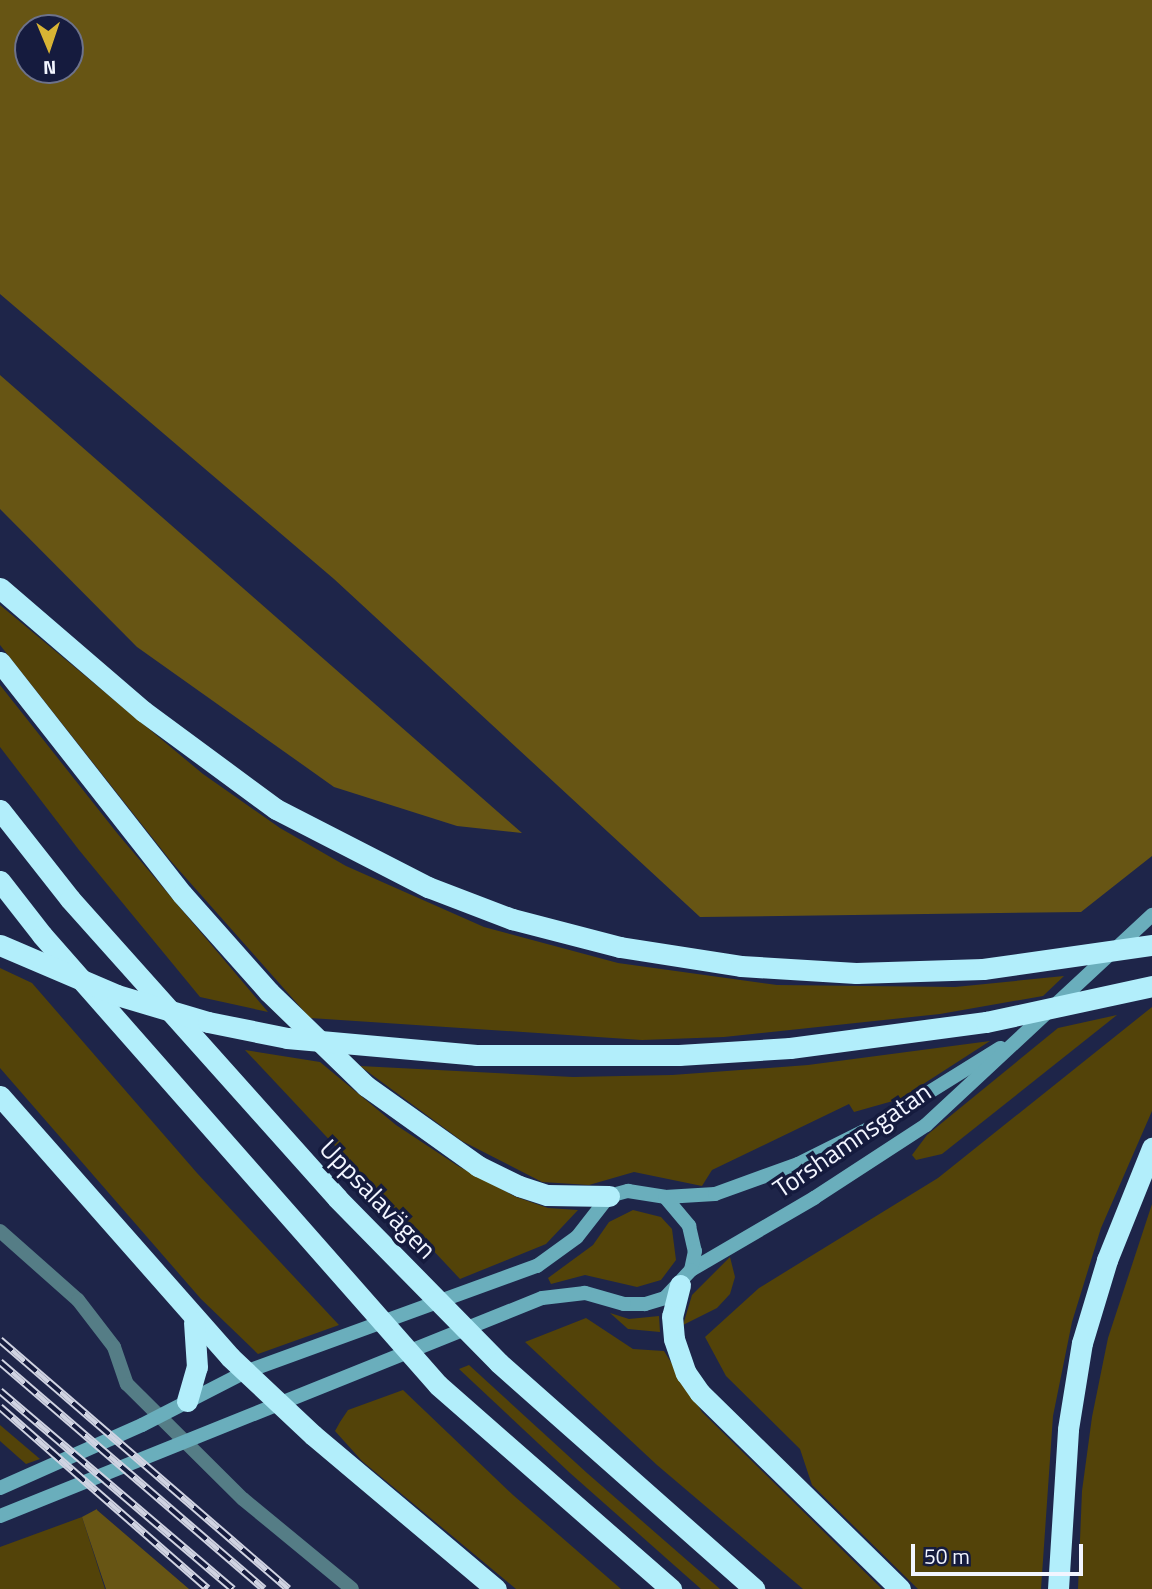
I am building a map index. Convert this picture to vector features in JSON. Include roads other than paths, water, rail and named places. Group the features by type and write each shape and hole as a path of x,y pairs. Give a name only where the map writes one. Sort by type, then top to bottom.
{"highway":[{"path":"0,588 143,711 276,809 428,887 512,919 620,947 741,966 856,972 983,969 1152,945"},
{"path":"0,662 182,894 269,992 366,1086 478,1166 519,1186 547,1195 609,1196"},
{"name":"Uppsalavägen","path":"0,810 70,899 337,1198 499,1363 754,1589"},
{"path":"0,881 60,956 438,1385 671,1589"},
{"path":"0,945 117,995 208,1022 287,1038 476,1055 679,1055 790,1048 986,1022 1152,986"},
{"path":"0,1096 194,1322 280,1406 496,1589"},
{"path":"1058,1589 1068,1429 1082,1343 1107,1260 1152,1148"},
{"path":"686,1277 672,1316 674,1339 686,1373 700,1393 900,1589"},
{"path":"187,1401 197,1367 194,1322"}],"street":[{"name":"Torshamnsgatan","path":"0,1516 226,1428 542,1298 585,1293 624,1304 645,1304 665,1298 686,1277 825,1192 926,1125 1152,915"},
{"name":"Torshamnsgatan","path":"609,1196 628,1191 665,1197 715,1194 798,1164 878,1124 1025,1032"},
{"path":"4,1487 245,1372 329,1345 537,1266 569,1245 609,1196"},
{"path":"665,1197 689,1226 695,1251 686,1277"},
{"path":"0,1231 78,1300 114,1347 127,1384 243,1499 352,1589"}],"railway":[{"path":"0,1340 288,1589"},
{"path":"0,1362 264,1589"},
{"path":"0,1391 233,1589"},
{"path":"0,1407 208,1589"}]}
